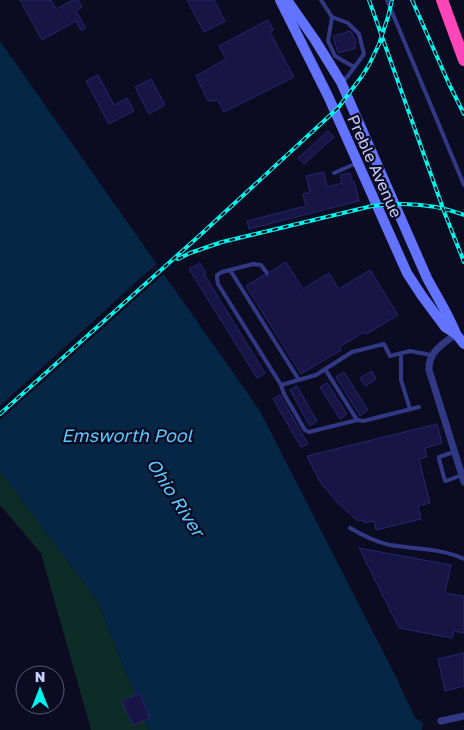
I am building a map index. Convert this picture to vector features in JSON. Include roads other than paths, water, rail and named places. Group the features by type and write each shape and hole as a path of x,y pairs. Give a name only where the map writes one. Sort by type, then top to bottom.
{"highway":[{"path":"442,0 461,38 464,60"},
{"path":"450,0 464,56"}],"street":[{"name":"Preble Avenue","path":"280,0 358,163 407,273 445,326 456,334"},
{"name":"Preble Avenue","path":"287,0 341,82 427,278 451,321 456,334"},
{"path":"323,93 341,82"},
{"path":"358,163 373,156"},
{"path":"382,218 397,210"},
{"path":"463,478 429,370 429,360 438,348 456,334 464,344"},
{"path":"441,721 464,716"}],"lane":[{"path":"321,0 332,17 348,23 358,34 364,54 348,76 341,82"},
{"path":"387,0 464,185"},
{"path":"332,17 328,41 335,56 354,67"},
{"path":"334,173 358,163"},
{"path":"267,274 263,267 256,264 222,272 217,278 218,284 307,432 419,407"},
{"path":"230,270 299,380"},
{"path":"280,385 316,375 352,352 384,344 390,356 410,352 431,356"},
{"path":"401,354 401,380 410,409"},
{"path":"322,362 357,420"},
{"path":"454,452 438,459 445,480 463,478"},
{"path":"350,528 364,536 388,544 447,553 464,559"}],"water":[{"name":"Emsworth Pool","path":"0,41 260,411 396,677 415,718 423,723 422,730 149,730 97,600 0,471"}],"railway":[{"path":"369,0 464,262"},
{"path":"0,414 199,236 338,108 369,65 379,44 392,0"},
{"path":"412,0 464,114"},
{"path":"178,259 222,242 372,206 395,204 430,206 464,215"}],"water label":[{"name":"Ohio River","path":"176,497"}]}
